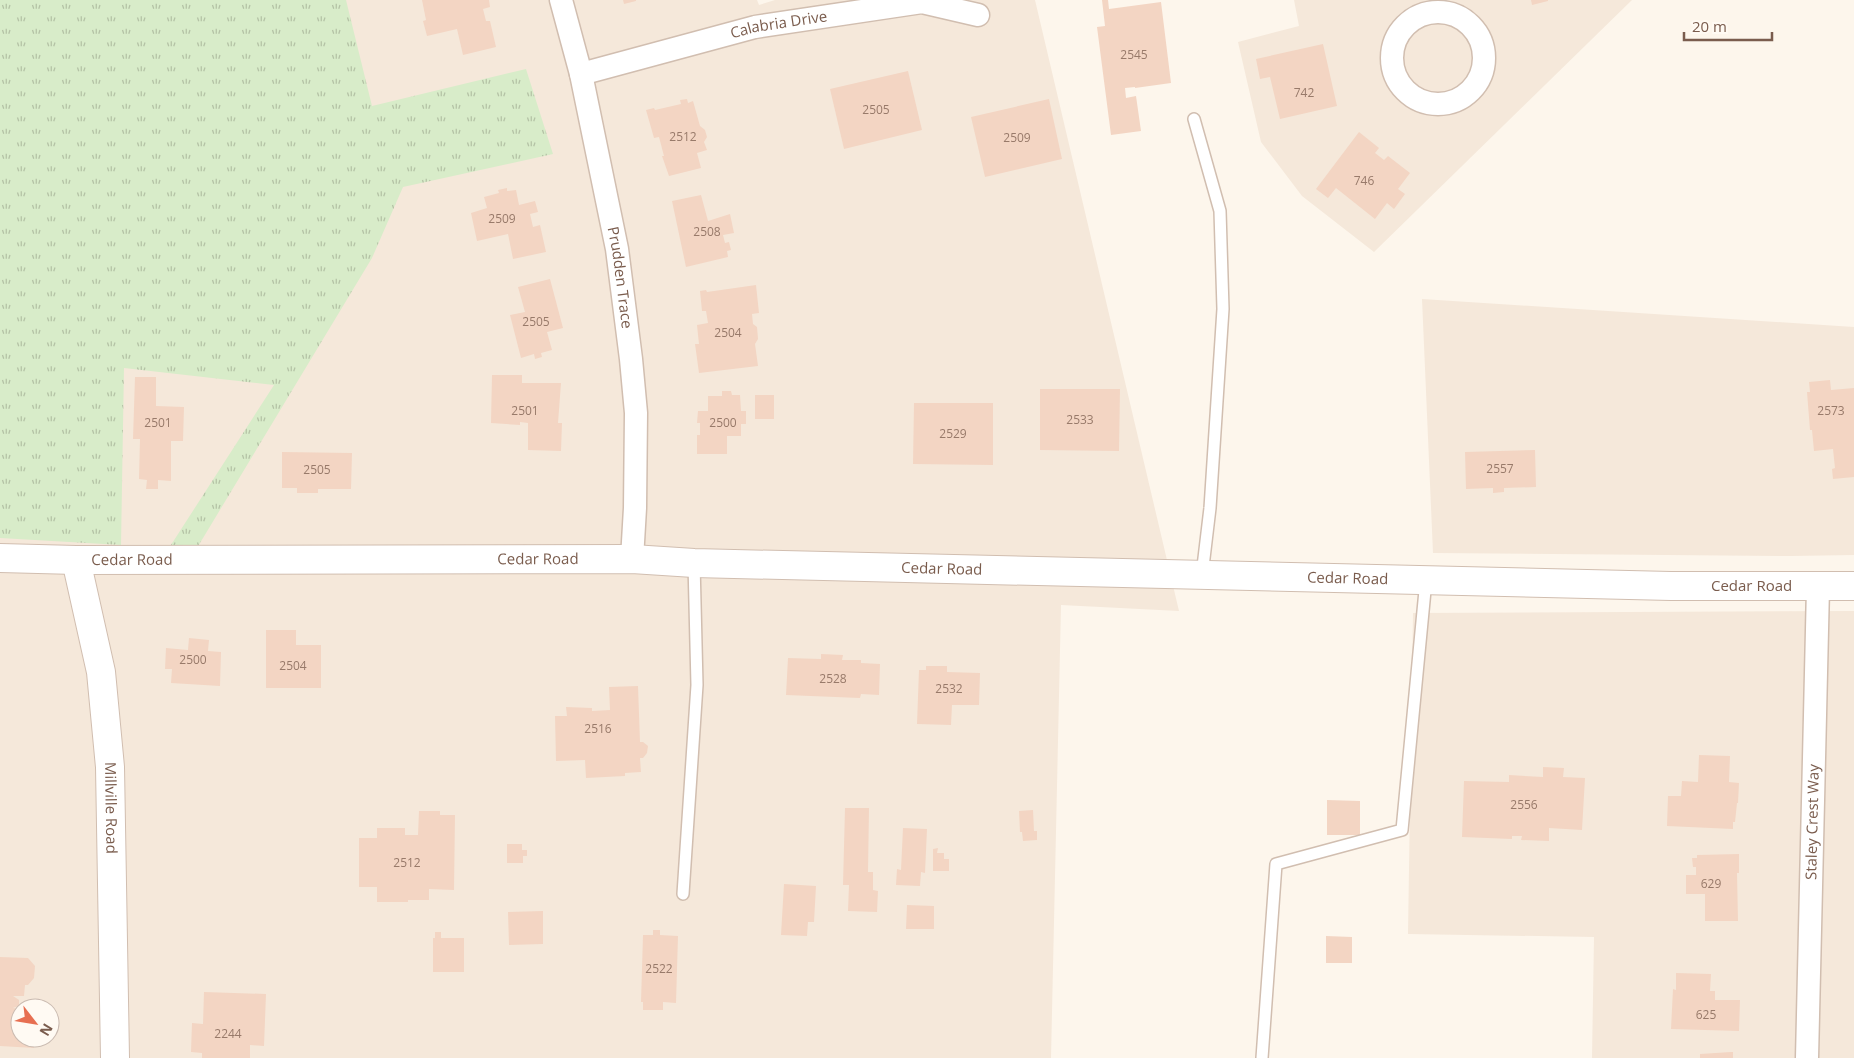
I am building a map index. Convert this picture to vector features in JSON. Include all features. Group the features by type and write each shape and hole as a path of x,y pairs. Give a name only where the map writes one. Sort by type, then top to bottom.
{"street":[{"name":"Prudden Trace","path":"561,0 581,74 617,248 631,358 636,413 635,508 632,559"},
{"name":"Calabria Drive","path":"581,74 765,25 922,2 978,15"},
{"path":"1452,7 1476,31 1482,45 1485,60 1482,74 1474,87 1463,98 1449,103 1434,105 1420,100 1407,92 1398,80 1393,65 1393,50 1398,35 1408,23 1422,15 1452,7"},
{"name":"Cedar Road","path":"0,558 76,560 632,559 694,563 1671,586 1854,586"},
{"name":"Millville Road","path":"76,560 101,672 110,767 115,1058"},
{"name":"Staley Crest Way","path":"1807,1058 1818,587"}],"lane":[{"path":"1194,119 1220,211 1223,309 1210,508 1202,575"},
{"path":"683,894 697,684 694,563"},
{"path":"1262,1058 1276,864 1402,830 1426,580"}],"shaded area":[{"path":"0,0 757,0 759,5 775,0 1035,0 1179,611 1061,605 1051,1058 0,1058"},
{"path":"1294,0 1632,0 1374,252 1302,196 1261,142 1238,42 1299,26"},
{"path":"1422,299 1854,327 1854,555 1433,553"},
{"path":"1854,611 1854,1058 1592,1058 1594,937 1408,934 1413,613"}],"green space":[{"path":"0,0 346,0 372,106 526,69 553,154 403,187 372,258 197,548 169,548 274,385 124,368 121,545 0,538"}],"building":[{"path":"422,0 489,0 490,7 483,9 486,21 490,21 496,47 463,55 457,29 427,36 423,21 426,20"},
{"path":"623,0 636,0 636,1 624,4"},
{"path":"1102,0 1108,0 1109,9 1161,2 1171,83 1125,88 1126,98 1136,96 1141,131 1111,135 1097,27 1105,26"},
{"path":"1531,0 1548,0 1548,1 1532,5"},
{"path":"1323,44 1337,106 1280,119 1270,77 1260,79 1256,59"},
{"path":"908,71 922,130 844,149 830,89"},
{"path":"687,99 688,103 693,101 700,126 705,130 707,137 704,142 707,150 697,153 701,168 669,176 662,156 664,156 659,137 654,138 646,110 654,108 655,110 681,104 680,100"},
{"path":"1049,99 1062,159 985,177 971,117"},
{"path":"1359,132 1379,148 1375,153 1384,160 1388,156 1410,173 1398,189 1405,194 1394,209 1387,203 1375,219 1336,188 1328,198 1316,189"},
{"path":"507,188 507,191 516,190 519,205 535,201 538,212 530,214 533,227 540,225 546,252 513,259 508,234 477,241 471,213 487,208 484,197 499,193 498,190"},
{"path":"701,195 708,221 730,214 734,233 723,235 725,243 729,242 731,250 727,251 728,257 686,267 672,201"},
{"path":"550,279 563,328 547,332 552,350 541,353 542,357 535,359 534,354 521,358 510,315 525,312 518,287"},
{"path":"756,285 759,313 752,314 753,324 757,327 758,339 755,344 758,366 699,373 695,344 699,344 697,325 708,323 706,311 702,311 700,291 706,290 707,292"},
{"path":"492,375 522,375 522,383 561,383 558,423 562,423 561,451 528,450 528,423 520,422 520,425 491,423"},
{"path":"135,377 156,377 156,406 184,407 183,441 171,441 171,481 158,480 158,489 146,489 147,480 139,479 140,439 133,439"},
{"path":"1830,380 1831,390 1854,388 1854,477 1833,479 1832,469 1835,468 1833,449 1814,451 1807,392 1810,392 1809,382"},
{"path":"1040,389 1120,389 1119,451 1040,450"},
{"path":"722,391 731,391 732,395 740,395 741,411 746,411 746,424 741,424 741,436 727,436 727,454 697,454 697,435 700,435 700,423 697,423 698,411 708,411 708,396 722,396"},
{"path":"755,395 774,395 774,419 755,419"},
{"path":"914,403 993,403 993,465 913,464"},
{"path":"1535,450 1536,487 1504,488 1504,492 1493,493 1493,488 1466,489 1465,452"},
{"path":"282,452 352,453 351,489 318,489 318,493 297,493 297,488 282,488"},
{"path":"266,630 296,630 296,645 321,645 321,688 266,688"},
{"path":"189,638 209,640 208,651 221,652 220,686 171,683 172,669 165,669 166,648 188,650"},
{"path":"821,654 843,655 842,660 861,660 861,663 880,664 879,695 861,694 860,698 786,695 788,658 821,659"},
{"path":"926,666 947,666 947,672 980,673 979,705 952,705 951,725 917,724 919,670 926,670"},
{"path":"638,686 640,742 648,746 647,753 643,758 640,758 641,772 625,773 625,776 586,778 585,760 556,761 555,716 567,716 566,707 592,708 592,711 610,710 609,687"},
{"path":"1699,755 1730,756 1729,782 1739,783 1738,803 1733,829 1667,826 1668,796 1681,796 1682,781 1698,782"},
{"path":"1543,767 1564,768 1563,777 1585,778 1582,830 1549,828 1549,841 1521,840 1522,836 1512,836 1512,839 1462,837 1464,781 1509,782 1509,775 1543,777"},
{"path":"1327,800 1360,801 1360,835 1327,835"},
{"path":"845,808 869,808 868,872 873,872 873,890 878,891 877,912 848,911 849,885 843,885"},
{"path":"1033,810 1034,831 1037,831 1037,840 1023,841 1022,832 1020,832 1019,811"},
{"path":"419,811 440,811 440,815 455,815 454,890 429,889 429,900 377,902 377,887 359,887 359,838 377,838 377,828 405,828 405,835 418,835"},
{"path":"903,828 927,829 925,873 921,872 920,886 896,885 897,869 901,870"},
{"path":"507,844 522,844 522,850 527,850 527,856 523,856 523,863 507,863"},
{"path":"938,848 937,853 944,853 944,859 949,859 949,871 933,871 933,849"},
{"path":"1739,854 1739,873 1737,873 1738,921 1705,921 1705,894 1686,894 1686,875 1696,875 1696,867 1693,867 1692,858 1697,858 1697,855"},
{"path":"784,884 816,886 814,922 808,922 807,936 781,935"},
{"path":"907,905 934,906 934,929 906,929"},
{"path":"543,911 543,944 509,945 508,912"},
{"path":"653,930 660,930 660,935 678,936 676,1003 663,1002 663,1010 643,1010 643,1002 641,1002 643,935 653,935"},
{"path":"435,932 441,932 441,938 464,938 464,972 433,972 433,938 435,938"},
{"path":"1326,936 1352,937 1352,963 1326,963"},
{"path":"0,957 28,958 35,966 34,978 28,985 25,985 24,996 13,996 16,998 10,998 10,1047 0,1046"},
{"path":"1676,973 1711,974 1710,991 1715,991 1715,1000 1740,1000 1739,1031 1671,1029 1673,989 1676,990"},
{"path":"204,992 266,994 264,1046 250,1045 250,1058 202,1058 202,1053 191,1052 192,1023 203,1024"},
{"path":"1733,1052 1733,1058 1700,1058 1700,1054"}]}
